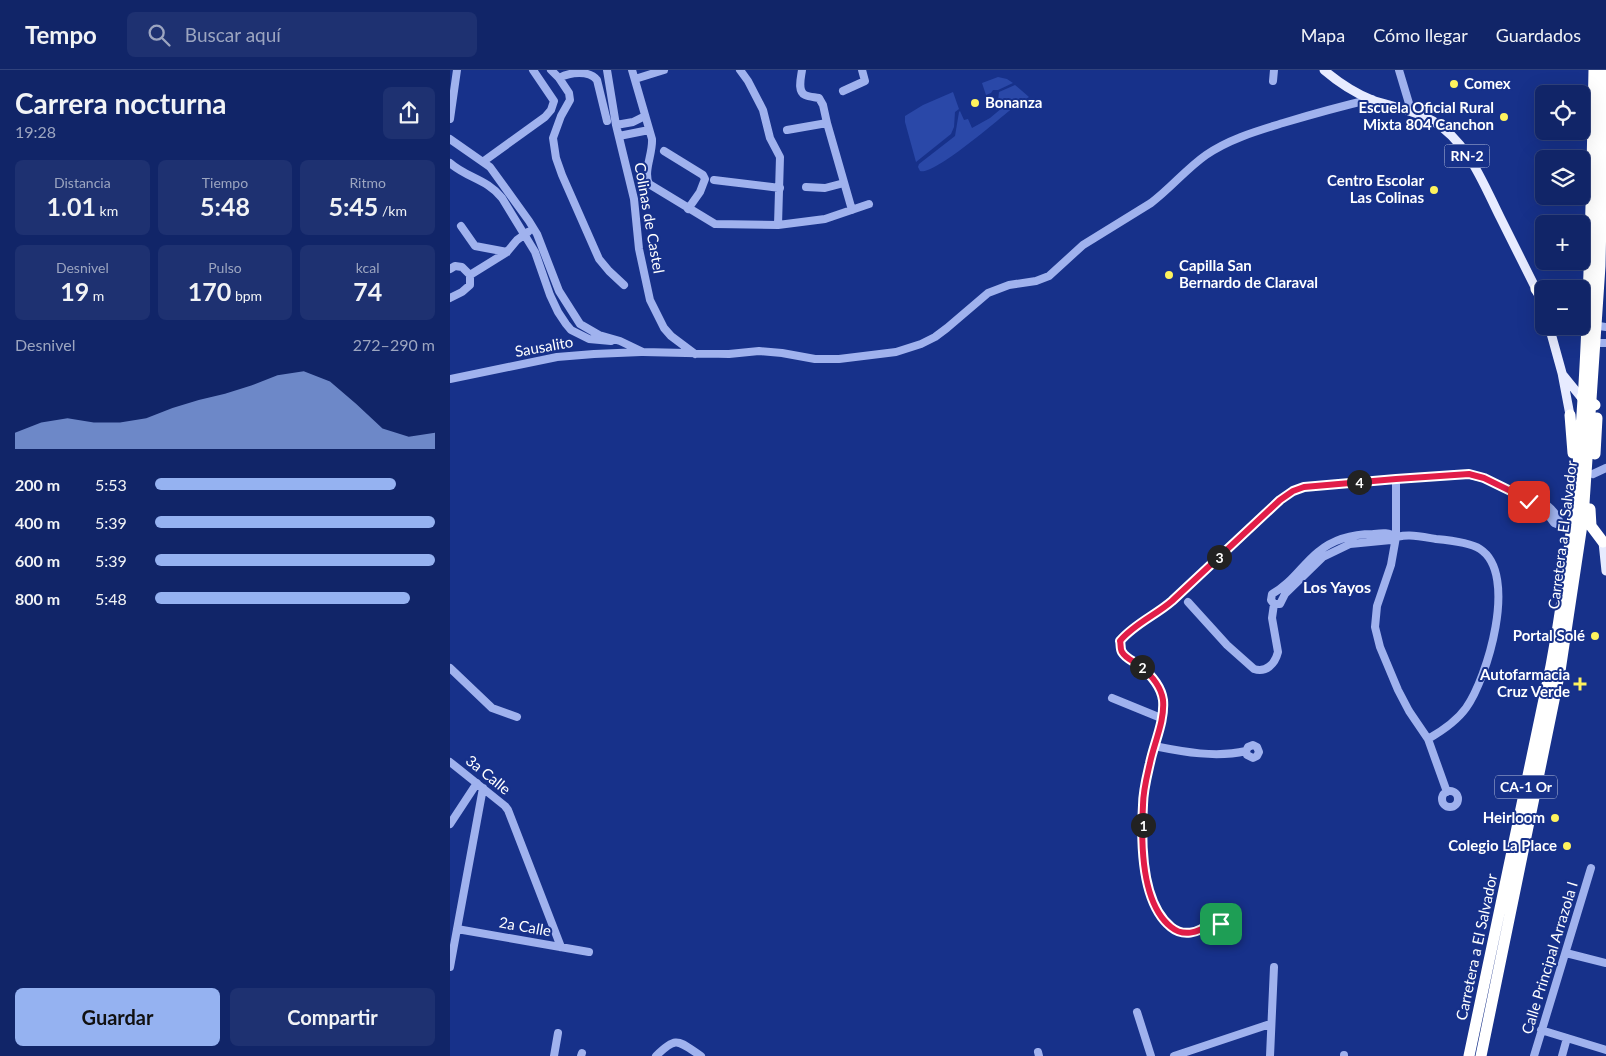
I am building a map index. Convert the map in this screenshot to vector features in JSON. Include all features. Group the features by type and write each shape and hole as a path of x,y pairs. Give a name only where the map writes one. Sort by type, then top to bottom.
{"highway":[{"name":"Carretera a El Salvador","path":"1469,1056 1561,616 1574,516 1590,278 1594,70"},
{"name":"Carretera a El Salvador","path":"1480,1056 1565,643 1583,518 1600,266 1604,70"},
{"path":"1565,643 1570,630 1590,509 1603,327 1600,266"},
{"path":"1561,616 1557,594 1564,526 1577,437 1590,278"},
{"path":"1581,397 1596,406"},
{"path":"1570,415 1577,437"},
{"path":"1570,415 1573,456"},
{"path":"1577,437 1594,440"},
{"path":"1590,509 1591,526 1605,543"},
{"path":"1586,540 1591,535 1605,543"}],"main road":[{"name":"RN-2","path":"1324,70 1343,85 1372,99 1411,110 1447,131 1475,166 1535,287"},
{"path":"1552,335 1570,415"},
{"path":"1562,372 1581,397"},
{"path":"1605,543 1606,571"}],"street":[{"path":"450,128 457,70"},
{"path":"484,162 546,117 551,110 554,101 533,70"},
{"path":"551,70 569,92 570,100 561,116 553,138 559,167 599,259 609,272 624,285"},
{"name":"Colinas de Castel","path":"607,70 616,125 634,199 639,249 650,300 664,328 671,336 695,354"},
{"path":"632,70 652,139 653,148 647,174 649,184 688,209 715,224 778,225 825,219 869,204"},
{"path":"635,79 664,70"},
{"path":"740,70 763,110 770,138 780,157 778,225"},
{"path":"802,70 801,90 807,96 815,97 821,101 852,210"},
{"path":"843,90 865,80 862,70"},
{"path":"1273,81 1274,70"},
{"path":"1399,70 1411,110"},
{"path":"559,78 565,74 573,73 589,73 594,75 597,80 607,121"},
{"name":"Sausalito","path":"450,378 556,357 594,354 644,352 729,354 759,352 782,353 814,359 838,359 896,352 921,344 948,328 988,293 1009,285 1036,281 1048,276 1083,245 1156,199 1192,165 1229,142 1320,112 1372,99"},
{"path":"551,110 561,116"},
{"path":"616,125 633,122 645,116"},
{"path":"787,130 827,123"},
{"path":"619,136 649,130"},
{"path":"450,139 484,162 499,178 534,229 559,291 580,324 599,334 644,352"},
{"path":"664,151 703,175 705,179 700,192 688,209"},
{"path":"450,163 492,187 502,198 535,252 558,312 571,330 594,340 620,341"},
{"path":"714,180 780,188"},
{"path":"806,187 825,188 844,183"},
{"path":"470,275 507,252 529,221"},
{"path":"461,226 475,246 507,252"},
{"path":"522,231 534,229"},
{"path":"450,269 455,266 462,267 470,275 470,285 462,292 450,298"},
{"path":"571,330 580,324"},
{"path":"594,340 596,348 594,354"},
{"path":"1592,474 1606,468"},
{"path":"1209,924 1202,930 1191,933 1174,930 1159,915 1147,883 1142,803 1163,701 1158,685 1149,674 1127,658 1121,650 1120,641 1128,632 1159,612 1172,601 1280,500 1293,491 1304,487 1469,474 1484,478 1525,498 1528,496 1546,503 1564,526"},
{"path":"1396,479 1396,537 1391,566 1376,606 1375,627 1380,647 1398,690 1409,711 1428,739 1447,792"},
{"path":"1188,602 1227,645 1254,669 1258,670 1270,666 1278,652 1272,618 1274,604 1271,600 1272,594 1281,590 1318,552 1328,545 1345,537 1361,534 1391,533 1396,537 1420,536 1454,541 1480,549 1489,559 1498,580 1498,607 1494,636 1482,678 1466,709 1444,730 1428,739"},
{"path":"450,668 492,708 517,717"},
{"path":"1112,698 1161,718"},
{"path":"1154,746 1203,754 1232,754 1246,751"},
{"name":"3a Calle","path":"450,762 508,810 561,947"},
{"path":"450,824 480,786"},
{"path":"450,967 480,786"},
{"name":"Calle Principal Arrazola I","path":"1534,1056 1591,868"},
{"name":"2a Calle","path":"457,929 589,952"},
{"path":"1566,953 1606,963"},
{"path":"1270,1056 1274,967"},
{"path":"1137,1012 1151,1056"},
{"path":"1174,1056 1270,1024"},
{"path":"1541,1030 1606,1050"},
{"path":"554,1056 558,1033"},
{"path":"1562,1056 1568,1038"},
{"path":"656,1056 670,1043 675,1042 701,1056"}],"shaded area":[{"path":"998,77 1013,83 998,90 993,90 986,95 982,83"},
{"path":"1015,85 1029,97 1018,104 1011,100 1006,101 996,110 999,92"},
{"path":"953,92 959,109 955,112 954,127 951,134 916,162 905,116 923,105"},
{"path":"1008,103 1014,107 967,145 939,165 920,171 919,164 955,136 960,111 964,120 968,119 972,128 990,118"}],"place":[{"name":"Comex","path":"1454,84"},
{"name":"Bonanza","path":"975,103"},
{"name":"Escuela Oficial Rural Mixta 804 Canchon","path":"1504,117"},
{"name":"Centro Escolar Las Colinas","path":"1434,190"},
{"name":"Capilla San Bernardo de Claraval","path":"1169,275"},
{"name":"Portal Solé","path":"1595,636"},
{"name":"Autofarmacia Cruz Verde","path":"1580,684"},
{"name":"Heirloom","path":"1555,818"},
{"name":"Colegio La Place","path":"1567,846"}],"district":[{"name":"Los Yayos","path":"1337,587"}],"route":[{"path":"1221,924 1218,928 1213,928 1209,924 1202,930 1191,933 1174,930 1159,915 1155,906 1147,883 1142,803 1163,701 1158,685 1139,665 1127,658 1121,650 1120,641 1128,632 1159,612 1172,601 1280,500 1293,491 1304,487 1469,474 1484,478 1525,498 1529,502"}]}
